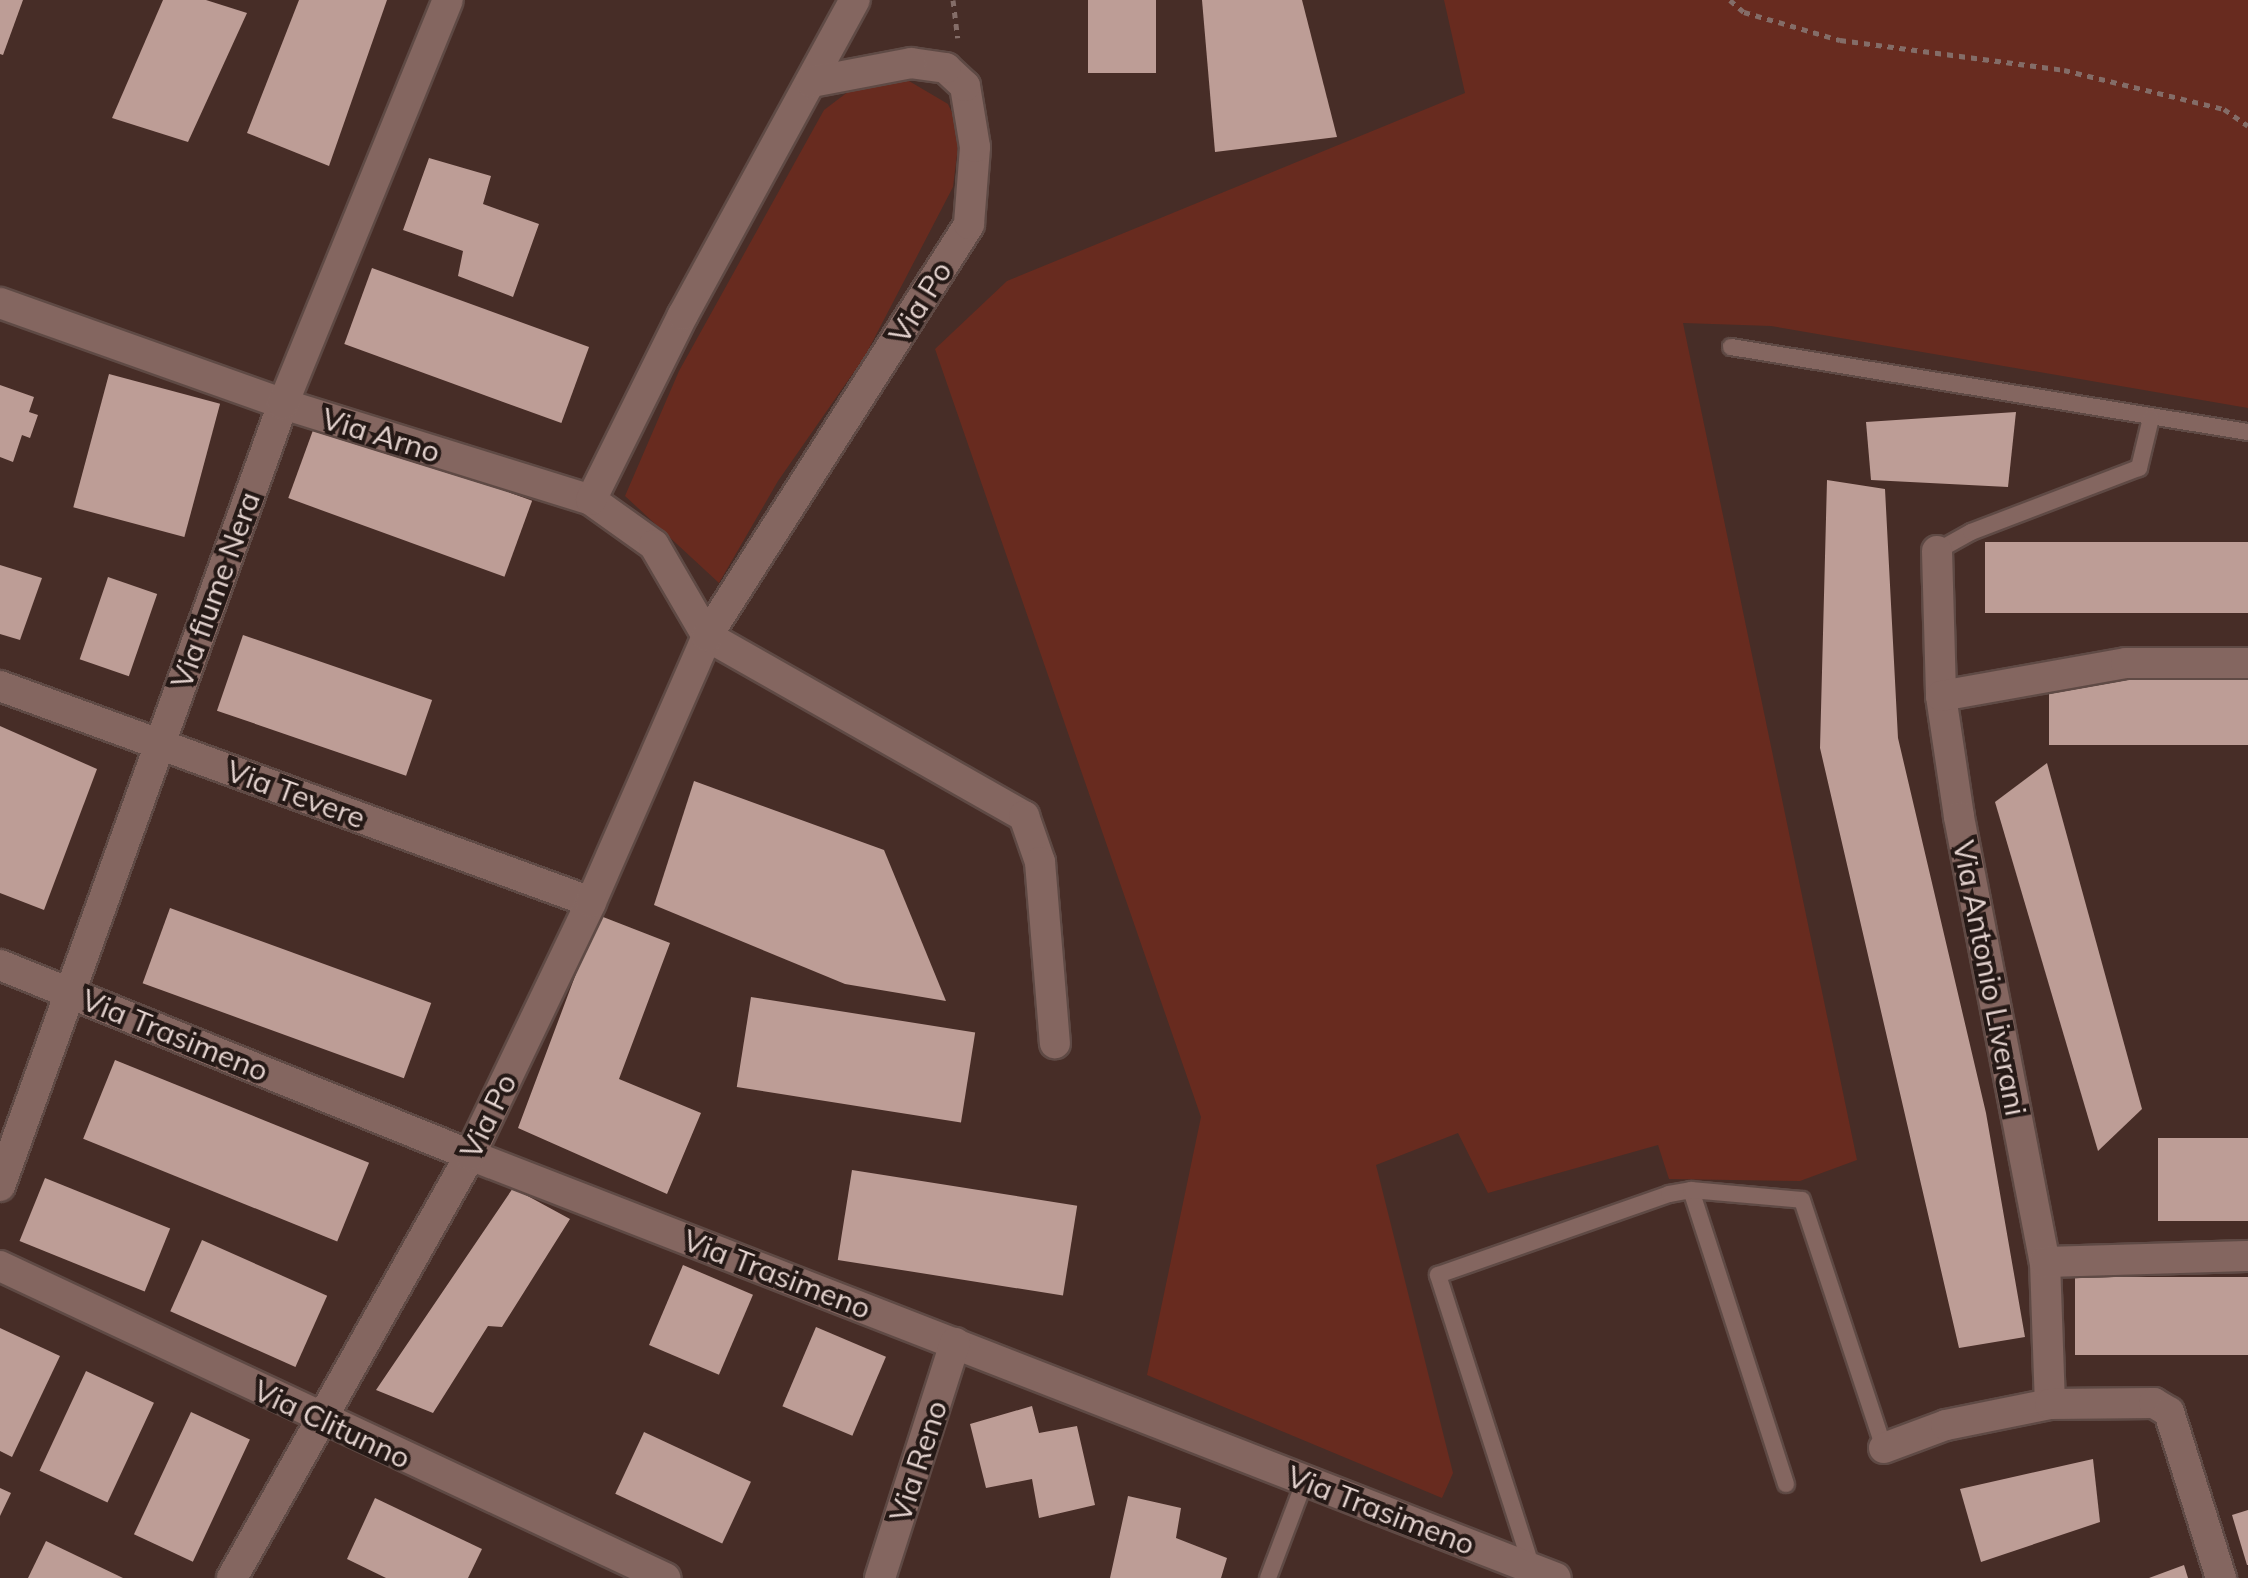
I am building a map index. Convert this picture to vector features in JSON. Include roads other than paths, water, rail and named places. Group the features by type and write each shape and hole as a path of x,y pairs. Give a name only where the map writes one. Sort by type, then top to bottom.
{"street":[{"name":"Via fiume Nera","path":"0,1186 283,404 448,0"},
{"path":"591,500 683,315 855,0"},
{"name":"Via Po","path":"232,1578 470,1155 591,902 707,636 969,224 975,147 965,86 946,68 911,63 811,82"},
{"name":"Via Arno","path":"0,303 283,404 591,500 654,545 707,636"},
{"name":"Via Antonio Liverani","path":"1937,551 1941,696 2045,1262 2050,1404"},
{"path":"707,636 1024,816 1040,862 1055,1043"},
{"path":"1941,696 2126,663 2248,663"},
{"name":"Via Tevere","path":"0,686 591,902"},
{"name":"Via Trasimeno","path":"0,965 470,1155 1541,1575"},
{"path":"2045,1262 2248,1256"},
{"name":"Via Clitunno","path":"0,1266 319,1419 665,1578"},
{"name":"Via Reno","path":"880,1578 955,1343"},
{"path":"1884,1448 1946,1425 2050,1404 2154,1403 2169,1412 2221,1578"}],"lane":[{"path":"1731,347 2248,432"},
{"path":"1937,551 1971,532 2139,468 2151,418"},
{"path":"1541,1575 1438,1275 1691,1190 1802,1200 1884,1448"},
{"path":"1691,1190 1786,1484"},
{"path":"1268,1578 1305,1480"}]}
